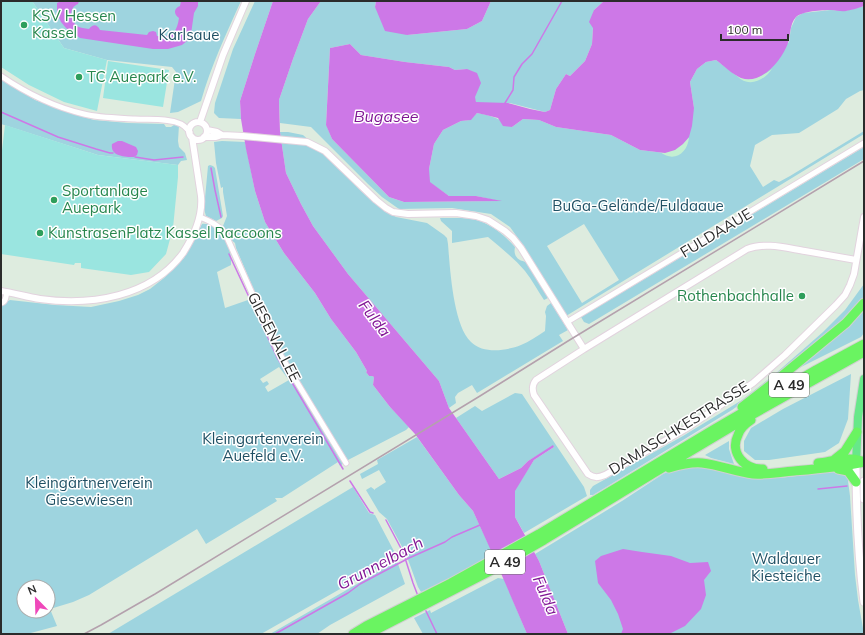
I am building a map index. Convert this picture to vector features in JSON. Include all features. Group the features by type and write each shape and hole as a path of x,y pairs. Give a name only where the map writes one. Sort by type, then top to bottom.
{"highway":[{"path":"716,428 846,323 864,303"},
{"name":"A 49","path":"353,634 490,571 544,540 603,500 716,428 864,344"},
{"name":"A 49","path":"603,500 654,473 864,352"},
{"path":"783,398 746,424 740,431 736,438 736,445 737,453 741,460 749,466 759,469 808,465 824,462 833,463 847,470 860,482"},
{"path":"833,463 845,451 857,432"},
{"path":"654,473 674,466 694,463 713,465 738,472 762,474 833,463 846,458 860,462"},
{"name":"A 49","path":"368,634 400,613"}],"main road":[{"path":"864,379 857,432 860,462 858,558 864,602"},
{"path":"860,482 864,499"}],"street":[{"path":"200,122 221,59 246,1"},
{"path":"1,76 24,90 61,107 93,115 168,121 182,125 195,138 222,135 307,142 325,151 376,200 394,212 408,214 466,214 488,220 500,227 513,238 521,248 584,349"},
{"path":"1,303 5,300 4,292 38,299 78,301 101,299 132,291 147,284 164,272 178,259 188,245 200,218 202,203 196,155 193,149 190,128 191,125 200,122 207,130 217,132 222,135"},
{"path":"196,155 202,138 207,130"},
{"name":"FULDAAUE","path":"568,322 864,144"},
{"name":"DAMASCHKESTRASSE","path":"856,260 784,247 755,246 747,249 536,380 533,385 533,389 537,399 588,474 597,478 605,475 687,428 753,383 785,355 836,306 845,295 854,274 864,217"},
{"name":"GIESENALLEE","path":"200,218 221,228 224,233 278,351 346,463"}],"green space":[{"name":"Karlsaue","path":"32,1 241,1 214,63 201,101 178,112 170,113 176,72 172,67 107,60 64,48"},
{"path":"255,1 273,1 240,101 241,119 219,118 214,113 215,103 233,49"},
{"name":"BuGa-Gelände/Fuldaaue","path":"321,1 376,1 375,7 407,35 467,29 482,21 491,1 604,1 594,10 592,44 585,61 570,76 566,74 556,89 550,110 545,112 510,103 476,103 467,69 455,70 449,67 361,55 350,44 330,48 326,124 332,139 389,197 404,202 499,201 476,196 449,196 429,182 429,169 434,144 443,130 461,121 470,120 477,113 503,121 512,127 523,119 539,120 556,127 611,135 640,150 665,153 675,150 694,108 690,82 697,69 706,62 716,60 743,79 756,78 789,42 791,28 796,17 803,13 831,10 845,11 864,6 864,90 846,99 838,109 799,133 772,135 755,145 750,166 763,187 774,180 779,182 864,131 864,134 566,316 525,248 510,227 491,214 452,208 399,209 382,197 368,184 311,127 280,123 279,100 308,19","holes":["584,224 619,280 582,303 547,246"]},
{"path":"1,79 35,100 94,120 164,124 166,127 179,125 179,147 185,153 187,160 181,161 178,165 98,155 1,124"},
{"path":"280,132 303,135 378,206 396,217 427,223 447,238 451,281 456,310 465,334 476,346 488,350 502,350 530,341 545,331 545,312 547,306 551,303 568,330 559,335 563,341 477,393 472,385 458,393 455,397 456,403 449,408 439,381 348,274 313,226 286,173"},
{"path":"214,142 245,142 255,191 265,222 284,253 315,293 331,319 356,352 367,371 366,372 369,376 374,377 373,385 390,407 409,427 406,430 348,460 340,466 338,462 282,498 275,498 277,501 206,544 197,529 89,595 73,602 56,607 56,579 16,579 16,619 54,619 57,626 27,634 1,634 1,305 10,300 91,307 138,295 150,289 164,278 184,258 202,224 207,224 216,229 224,238 229,248 231,265 217,272 225,308 248,300 250,305 259,302 235,243 223,226 227,216 223,187 221,188","holes":["279,367 289,380 268,392 265,387 269,384 267,381 263,383 260,379"]},
{"path":"864,147 864,159 589,324 584,322 581,317"},
{"path":"210,165 215,168 223,216 216,221 206,216 204,209 208,166"},
{"path":"440,218 476,220 485,223 499,232 515,247 517,258 527,262 548,298 544,300 525,271 488,237 452,243 452,231 441,221"},
{"path":"864,284 864,298 856,309 760,390 732,410 593,495 590,495 590,490 593,486 683,436 742,400 775,374 823,332 845,310"},
{"path":"864,310 864,333 861,337 793,371 858,316"},
{"path":"851,374 848,419 839,443 825,452 769,460 755,460 744,451 744,441 751,428 783,409"},
{"path":"515,393 522,394 584,487 587,496 524,533 515,517 514,491 534,460 554,447 553,446 528,461 521,468 499,479 456,418 475,406 482,411"},
{"path":"417,437 459,495 473,511 493,554 464,571 421,592 406,554 387,519 379,512 366,490 371,487 375,490 386,482 379,470 362,479 360,474 378,464 377,460"},
{"path":"729,441 729,449 734,464 705,455"},
{"name":"Waldauer Kiesteiche","path":"695,466 709,467 739,476 779,478 831,472 847,473 855,575 864,634 568,634 535,554 663,474 674,469"},
{"path":"353,487 369,513 375,515 396,555 391,560 261,634 108,634"},
{"path":"397,561 405,584 330,625 317,634 270,634"},
{"path":"498,578 504,579 527,634 423,634 414,618 430,610 431,613"}],"sand":[{"path":"772,69 765,77 756,82 746,82 737,76 751,79"},
{"path":"689,137 686,148 679,155 670,157 660,152 676,148"}],"shaded area":[{"name":"KSV Hessen Kassel","path":"1,1 32,1 64,48 107,60 97,111 64,102 29,85 1,67"},
{"path":"108,61 169,70 163,107 103,98"},
{"path":"5,125 98,155 178,165 173,228 166,254 149,272 131,275 81,268 81,263 75,263 74,265 1,254 1,159"}],"water":[{"path":"61,1 79,1 73,8 71,15 77,26 89,29 95,25 100,30 147,35 149,32 153,31 156,32 157,36 166,36 173,33 177,27 179,18 175,11 176,8 180,6 181,1 198,1 198,6 194,13 191,34 187,41 182,45 168,49 153,49 80,38 66,28 61,22 57,13 57,3"},
{"name":"Fulda","path":"273,1 321,1 308,19 279,100 280,132 286,173 313,226 348,274 439,381 449,408 499,479 521,468 528,461 553,445 554,447 534,460 515,491 515,517 539,561 568,634 527,634 473,511 459,495 415,434 390,407 373,385 374,377 369,376 366,372 367,371 356,352 331,319 315,293 284,253 265,222 255,191 246,149 241,119 240,101"},
{"path":"376,1 491,1 482,21 467,29 407,35 385,31 375,7"},
{"name":"Bugasee","path":"604,1 864,1 864,6 846,11 831,10 807,12 796,17 792,23 788,43 781,57 770,70 756,78 741,78 716,60 706,62 697,69 690,82 694,108 689,137 675,150 665,153 640,150 611,135 556,127 539,120 523,119 512,127 503,126 498,118 477,113 471,120 461,121 443,130 434,144 429,169 430,182 449,196 476,196 502,201 404,202 389,197 332,139 326,125 330,48 350,44 361,55 449,67 455,70 467,69 477,73 481,83 475,97 476,102 508,103 545,112 550,110 556,89 566,74 570,76 585,61 592,44 593,28 589,22 594,10"},
{"path":"122,141 136,147 138,151 137,155 134,157 126,157 115,153 112,148 112,144"},
{"path":"623,549 671,556 690,563 708,562 711,571 704,580 706,595 701,609 685,626 669,634 621,634 623,629 618,614 611,600 598,583 595,561 601,556"}],"waterway":[{"path":"505,103 513,90 514,77 522,64 532,54 562,1"},
{"path":"1,112 58,137 113,153"},
{"path":"135,157 154,160 183,157"},
{"path":"211,168 221,217"},
{"path":"229,254 277,357 343,469"},
{"path":"350,481 370,512 373,513"},
{"path":"818,489 847,486"},
{"path":"386,520 404,554"},
{"name":"Grunnelbach","path":"275,634 348,593 360,584 409,558 480,525"},
{"path":"405,558 418,596"},
{"path":"425,609 437,634"}],"railway":[{"path":"84,634 155,594 864,161"}],"place":[{"name":"KSV Hessen Kassel","path":"24,25"},
{"name":"TC Auepark e.V.","path":"79,77"},
{"name":"Sportanlage Auepark","path":"54,200"},
{"name":"KunstrasenPlatz Kassel Raccoons","path":"40,233"},
{"name":"Rothenbachhalle","path":"802,296"}],"park label":[{"name":"Kleingartenverein Auefeld e.V.","path":"263,448"},
{"name":"Kleingärtnerverein Giesewiesen","path":"89,492"}]}
